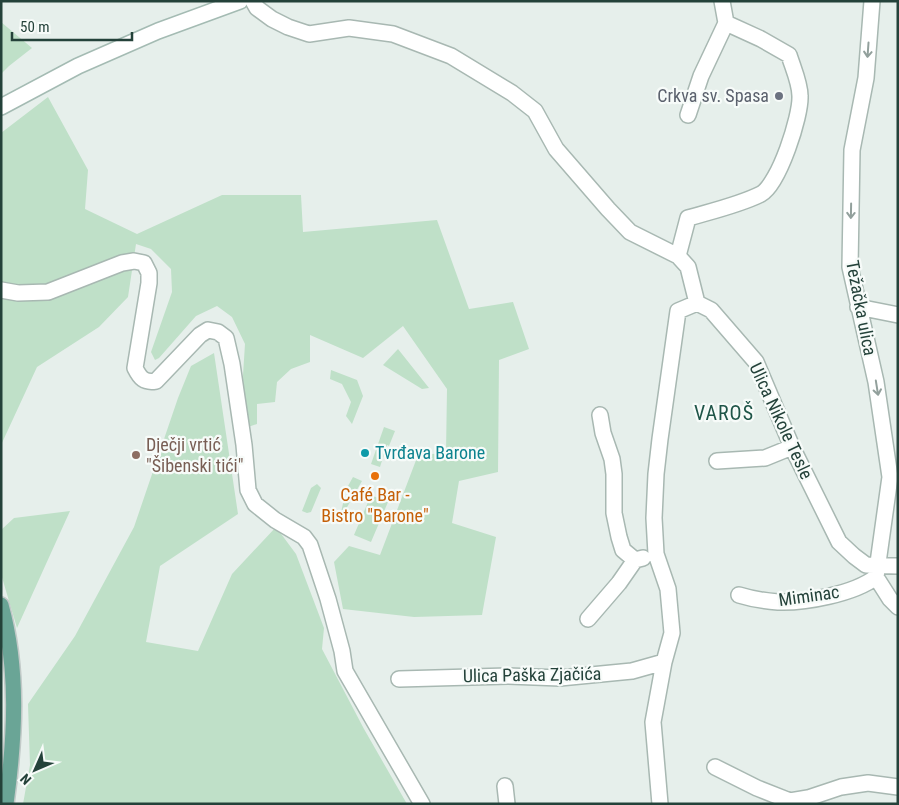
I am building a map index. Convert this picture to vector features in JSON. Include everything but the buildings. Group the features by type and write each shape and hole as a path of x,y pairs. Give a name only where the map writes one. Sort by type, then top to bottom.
{"main road":[{"path":"1,605 9,633 14,673 12,756 6,804"}],"street":[{"path":"1,107 78,66 149,34 240,1"},
{"path":"253,1 256,8 272,19 309,34 349,28 393,34 451,56 512,93 535,111 556,149 630,232 678,256 688,267 697,303 678,311 656,474 654,518 656,554 668,589 672,633 664,662 653,722 660,804"},
{"path":"688,115 701,76 726,23 722,1"},
{"name":"Težačka ulica","path":"872,1 866,78 852,150 850,267 876,382 890,477 876,572"},
{"path":"678,256 688,218 723,208 763,193 776,175 796,128 800,95 789,55 761,39 726,23"},
{"path":"1,290 18,293 48,292 122,263 134,261 144,263 150,273 135,368 140,378 148,383 156,381 200,335 208,330 218,332 226,338 234,373 248,490 255,504 274,520 304,537 310,545 335,625 345,671 422,804"},
{"name":"Ulica Nikole Tesle","path":"697,303 711,310 756,362 792,447 839,542 876,572"},
{"path":"858,307 898,315"},
{"path":"600,415 603,433 612,459 614,513 619,537 623,550 635,560"},
{"path":"717,461 765,458 792,447"},
{"path":"588,619 619,584 635,560 656,554"},
{"name":"Miminac","path":"739,596 780,602 825,597 852,589 876,572 898,566"},
{"path":"876,572 890,599 898,607"},
{"name":"Ulica Paška Zjačića","path":"398,679 508,676 560,678 632,672 664,662"},
{"path":"715,767 790,803 841,788 868,783 898,787"},
{"path":"505,786 507,804"}],"green space":[{"path":"1,22 32,48 1,74"},
{"path":"48,97 88,170 85,209 137,234 222,195 301,195 303,232 437,220 469,309 513,302 529,349 499,360 498,472 459,481 452,523 496,537 482,615 414,617 343,609 334,562 349,546 380,555 418,455 446,453 447,389 403,326 363,358 310,335 310,362 291,369 277,382 275,402 257,404 257,424 248,427 244,413 243,375 245,344 232,317 217,306 196,316 159,358 155,360 151,352 172,292 171,269 151,249 136,244 128,297 99,327 37,367 1,445 1,133"},
{"path":"398,349 429,388 422,389 383,365"},
{"path":"214,353 238,514 160,566 146,642 198,651 232,574 276,527 296,554 324,628 322,649 364,729 407,804 23,804 30,765 28,704 75,636 134,527 178,398 191,366"},
{"path":"331,370 357,380 363,396 352,424 346,416 351,402 342,384 330,379"},
{"path":"384,427 395,431 389,446 387,445 380,467 371,464"},
{"path":"353,477 362,481 340,517 344,499 350,492 348,486"},
{"path":"317,484 321,488 311,512 302,511 311,488"},
{"path":"371,495 388,502 371,542 354,535"},
{"path":"70,511 17,628 1,574 1,530 14,518"}],"place":[{"name":"Crkva sv. Spasa","path":"779,96"},
{"name":"Tvrđava Barone","path":"365,453"},
{"name":"Dječji vrtić \"Šibenski tići\"","path":"136,455"},
{"name":"Café Bar - Bistro \"Barone\"","path":"375,476"}],"district":[{"name":"VAROŠ","path":"724,413"}]}
